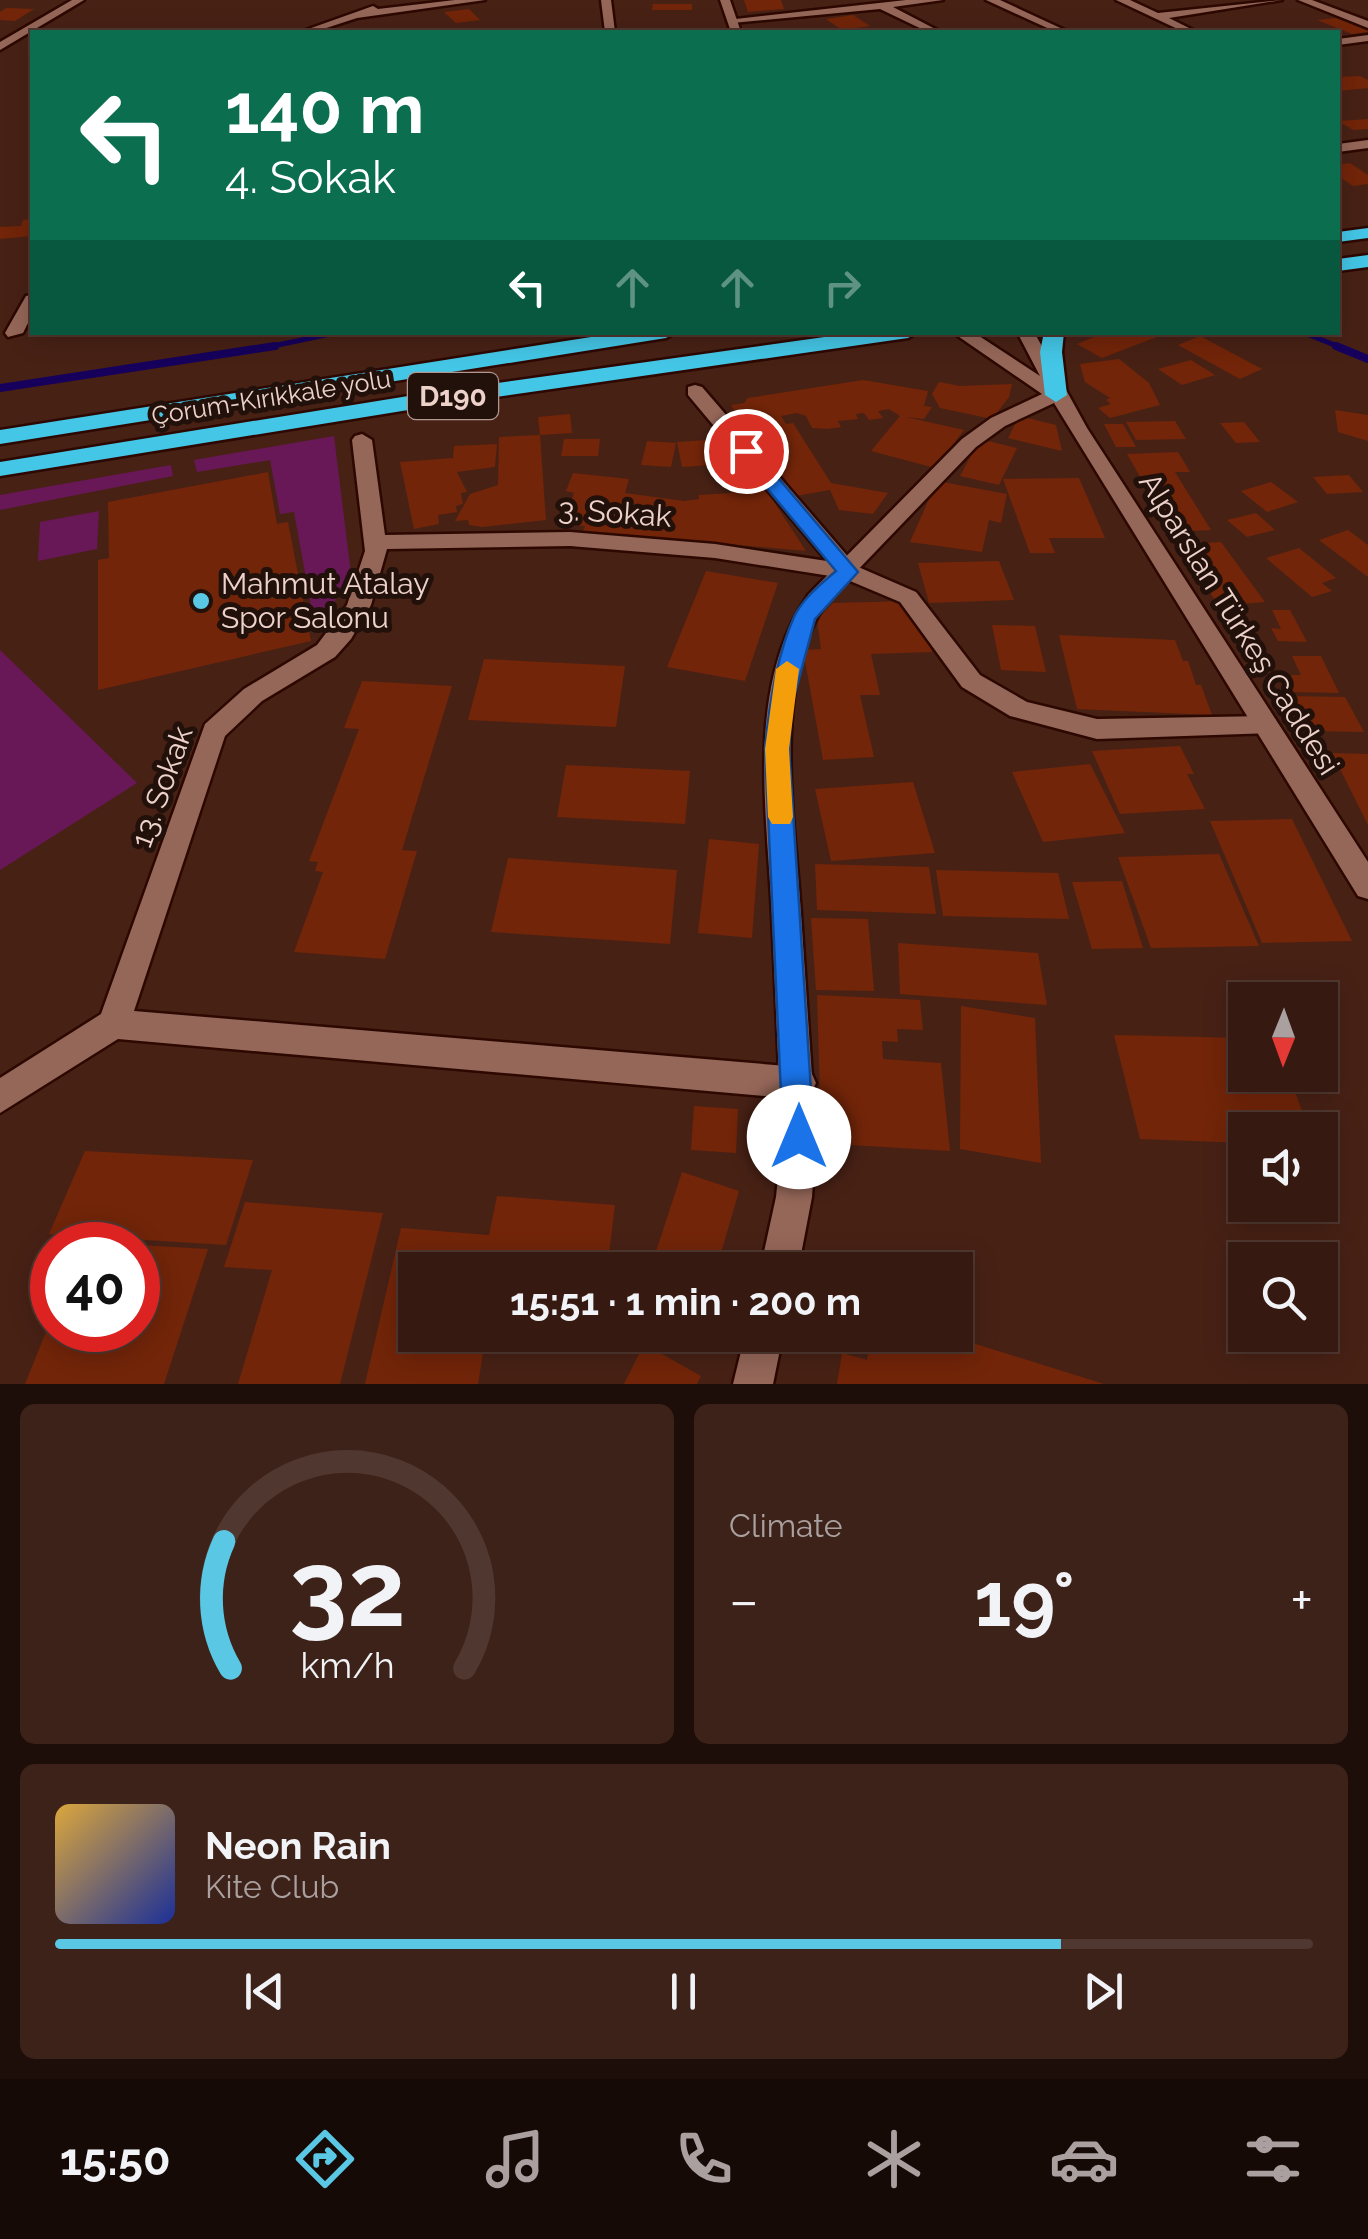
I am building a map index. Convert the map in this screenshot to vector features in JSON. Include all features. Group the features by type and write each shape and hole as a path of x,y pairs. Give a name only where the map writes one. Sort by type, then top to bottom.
{"highway":[{"path":"1340,238 1368,233"},
{"path":"1340,265 1368,261"},
{"name":"Çorum-Kırıkkale yolu","path":"0,437 647,335"},
{"name":"Çorum-Kırıkkale yolu","path":"0,469 396,405 887,335"},
{"path":"1054,335 1051,352 1056,395"}],"street":[{"path":"0,48 79,0"},
{"path":"311,30 396,0"},
{"path":"358,15 480,0"},
{"path":"606,0 610,30"},
{"path":"725,0 734,26 813,12 938,0"},
{"path":"991,0 1059,30"},
{"path":"1121,0 1188,30"},
{"path":"1157,16 1277,0"},
{"path":"1303,0 1368,25"},
{"path":"874,5 931,30"},
{"path":"813,12 824,22"},
{"path":"1340,42 1368,38"},
{"path":"1340,148 1368,144"},
{"path":"16,333 30,304"},
{"path":"965,335 1056,395"},
{"name":"Alparslan Türkeş Caddesi","path":"1026,335 1056,395 1368,887"},
{"path":"695,391 848,572 908,597 972,680 1019,709 1097,729 1266,726"},
{"path":"783,1252 794,1197 798,1083 779,787 780,705 804,618 818,598 848,572 969,443 998,422 1056,395"},
{"name":"13. Sokak","path":"114,1024 214,731 231,712 326,650 343,633 372,572 375,542 362,440"},
{"name":"3. Sokak","path":"375,542 570,538 715,551 848,572"},
{"path":"0,1097 114,1024 798,1083"},
{"path":"753,1384 760,1352"}],"shaded area":[{"path":"334,436 351,574 316,633 294,512 280,514 270,460 197,472 194,460"},
{"path":"171,465 173,476 0,510 0,495"},
{"path":"99,511 97,549 38,561 40,522"},
{"path":"0,650 137,783 0,870"}],"building":[{"path":"744,0 781,0 784,9 748,12"},
{"path":"653,4 692,4 692,10 652,10"},
{"path":"6,8 34,9 15,21 0,20 0,12"},
{"path":"469,9 480,20 456,23 444,12"},
{"path":"853,15 870,26 842,30 826,19"},
{"path":"1336,18 1368,32 1352,34 1317,20"},
{"path":"1360,76 1368,80 1368,88 1340,91 1340,77"},
{"path":"1368,119 1368,129 1353,130 1340,121"},
{"path":"1350,163 1368,175 1368,184 1353,186 1340,177 1340,165"},
{"path":"30,219 30,236 0,239 0,227 21,226 23,220"},
{"path":"1099,335 1162,335 1102,358 1077,344"},
{"path":"1200,336 1262,369 1240,379 1178,345"},
{"path":"1119,359 1149,383 1160,405 1110,418 1098,408 1111,404 1106,400 1110,398 1085,382 1080,364"},
{"path":"1191,360 1215,375 1182,385 1158,369"},
{"path":"863,380 928,391 924,406 932,407 924,419 906,417 964,430 935,468 871,451 900,416 889,409 878,411 883,418 869,420 864,413 856,414 858,419 838,421 841,427 828,429 812,428 806,416 797,413 781,416 786,424 793,423 831,483 888,493 873,514 839,510 830,490 796,496 757,436 750,438 731,405 744,403 748,398"},
{"path":"939,382 960,386 1012,384 1009,397 992,419 940,408 932,394"},
{"path":"1335,410 1368,415 1368,441 1338,432"},
{"path":"570,414 572,433 540,435 538,417"},
{"path":"1019,416 1056,425 1062,451 1008,438"},
{"path":"1175,421 1186,439 1136,440 1126,422"},
{"path":"1244,422 1260,442 1236,443 1220,423"},
{"path":"1104,424 1123,424 1136,447 1116,447"},
{"path":"540,435 546,520 482,527 469,525 468,520 455,521 470,494 498,485 499,437"},
{"path":"564,439 600,439 598,456 561,456"},
{"path":"980,439 1017,448 999,485 960,476"},
{"path":"706,440 711,465 682,467 677,442"},
{"path":"647,441 676,443 671,467 641,465"},
{"path":"497,444 495,467 457,472 467,492 461,493 463,504 456,506 457,512 438,515 439,524 414,529 400,462 453,458 454,446"},
{"path":"1178,452 1190,472 1175,472 1211,530 1172,532 1127,454"},
{"name":"Mahmut Atalay Spor Salonu","path":"268,472 277,524 288,522 311,641 98,690 98,560 109,558 108,502"},
{"path":"573,473 629,479 625,493 684,501 699,499 699,495 731,493 726,478 733,478 733,474 751,475 752,479 759,479 806,551 583,531 585,526 563,524 574,493 566,491"},
{"path":"1349,475 1363,492 1327,494 1313,477"},
{"path":"1079,478 1105,538 1049,538 1055,553 1030,553 1003,479"},
{"path":"937,481 1007,494 1001,523 989,520 982,552 910,542"},
{"path":"1271,482 1298,502 1267,512 1241,491"},
{"path":"1256,513 1275,530 1247,537 1227,520"},
{"path":"1348,530 1368,545 1368,577 1319,540"},
{"path":"1221,542 1265,602 1219,606 1178,545"},
{"path":"1299,548 1336,578 1322,583 1332,591 1312,597 1266,558"},
{"path":"999,561 1014,600 929,603 918,563"},
{"path":"706,571 778,583 745,681 667,667"},
{"path":"909,601 915,625 925,625 932,652 871,654 880,695 860,695 874,757 823,760 803,650 821,649 817,620 833,603"},
{"path":"1272,610 1290,610 1307,642 1278,641 1271,628 1281,629"},
{"path":"992,625 1035,626 1046,672 1001,670"},
{"path":"1059,635 1175,640 1196,685 1201,685 1212,715 1077,709"},
{"path":"1292,656 1321,656 1339,693 1293,692 1285,675 1301,675"},
{"path":"484,659 625,666 616,727 468,720"},
{"path":"362,681 452,686 402,850 417,851 385,959 294,952 323,872 315,871 318,862 309,861 359,729 344,728"},
{"path":"1290,696 1345,697 1364,732 1307,731"},
{"path":"1180,746 1194,774 1187,774 1205,809 1120,814 1092,751"},
{"path":"1332,753 1368,754 1368,825"},
{"path":"1090,764 1125,833 1043,842 1012,772"},
{"path":"566,765 690,771 685,824 557,817"},
{"path":"913,782 935,853 831,861 815,789"},
{"path":"1292,819 1352,941 1262,943 1210,821"},
{"path":"709,839 759,844 752,938 698,933"},
{"path":"1219,854 1259,946 1151,948 1118,857"},
{"path":"508,858 677,870 670,944 491,932"},
{"path":"815,864 929,867 936,914 817,910"},
{"path":"936,870 1058,873 1069,919 943,916"},
{"path":"1122,881 1143,948 1092,949 1072,882"},
{"path":"811,918 868,919 874,991 816,990"},
{"path":"898,943 1038,953 1047,1005 900,994"},
{"path":"817,995 920,1000 923,1030 897,1029 898,1042 882,1041 883,1059 941,1063 950,1151 834,1144 833,1132 821,1132"},
{"path":"961,1006 1035,1018 1041,1163 960,1149"},
{"path":"1114,1035 1228,1038 1228,1092 1295,1092 1302,1112 1228,1112 1228,1142 1140,1139"},
{"path":"694,1106 738,1109 736,1153 691,1150"},
{"path":"85,1151 253,1160 226,1245 160,1241 160,1222 54,1222"},
{"path":"682,1172 739,1191 721,1252 656,1252"},
{"path":"497,1196 615,1205 609,1252 398,1252 398,1352 483,1352 478,1384 365,1384 401,1228 489,1235"},
{"path":"245,1202 383,1213 340,1384 238,1384 272,1270 224,1267"},
{"path":"160,1246 208,1249 164,1384 25,1384 38,1352 160,1352"},
{"path":"973,1343 1104,1384 837,1384 842,1353 867,1360 868,1352 973,1352"},
{"path":"640,1352 658,1352 701,1376 697,1384 624,1384"}],"waterway":[{"path":"266,347 326,335"},
{"path":"1310,335 1342,348"},
{"path":"266,347 275,346"},
{"path":"1336,346 1368,359"},
{"path":"0,388 266,347"}],"slow traffic":[{"path":"781,817 777,749 787,669"}],"place":[{"name":"Mahmut Atalay Spor Salonu","path":"201,601"}],"route":[{"path":"746,451 848,572 818,598 804,618 780,705 777,749 799,1137"}]}
